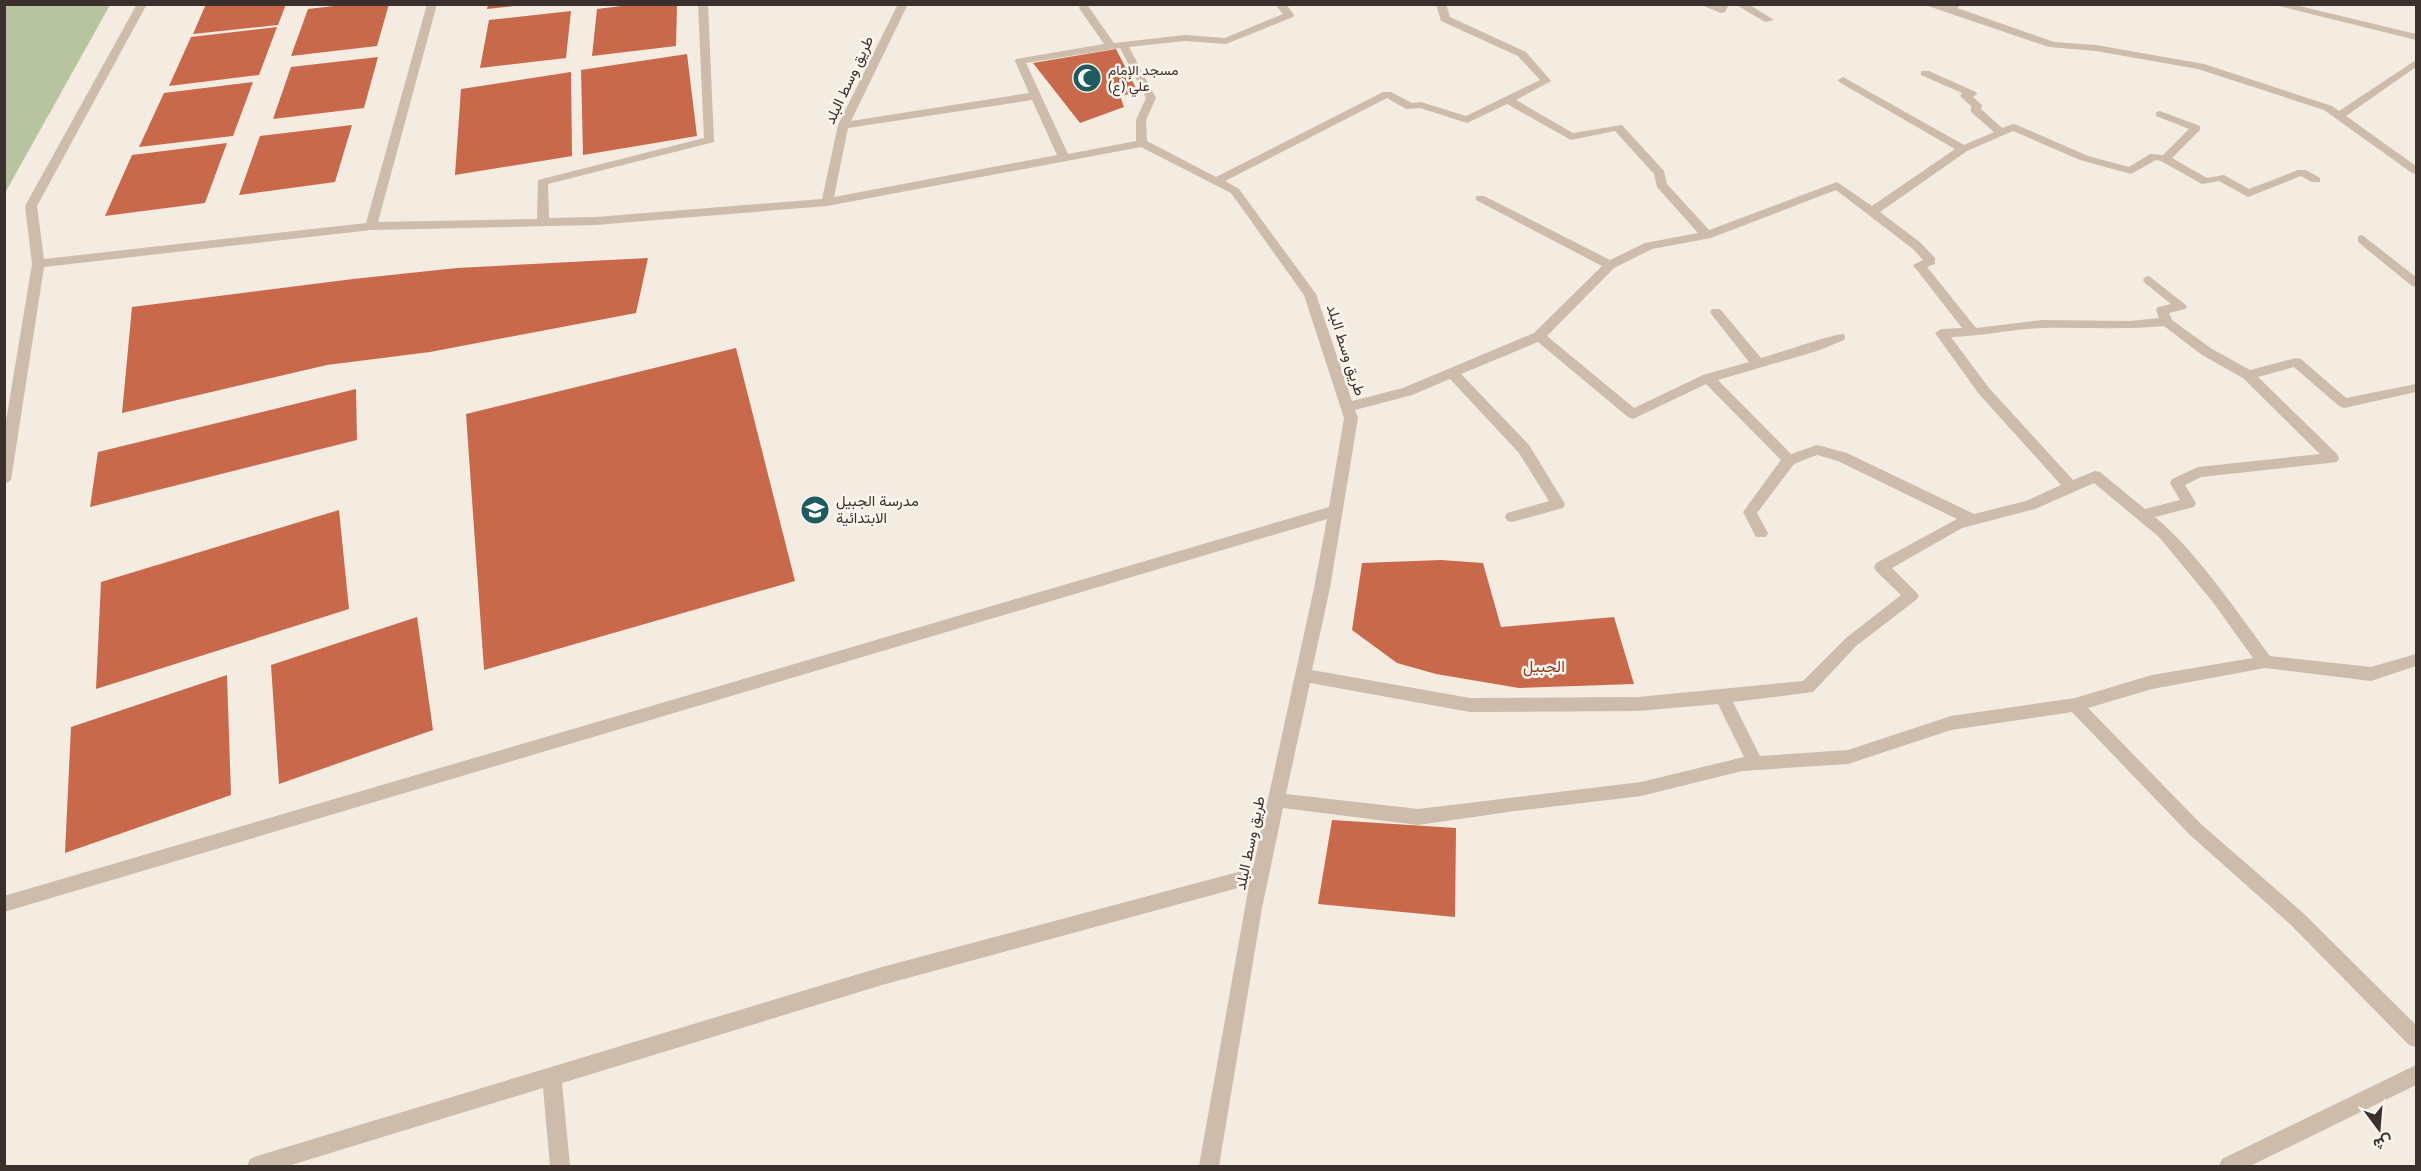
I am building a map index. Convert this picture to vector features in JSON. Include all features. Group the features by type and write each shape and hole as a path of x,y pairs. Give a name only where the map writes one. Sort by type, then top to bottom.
{"street":[{"path":"4,480 38,264 31,206 142,4"},
{"path":"371,226 432,4"},
{"path":"543,223 542,182 711,140 703,4"},
{"name":"طريق وسط البلد","path":"827,202 843,125 903,4"},
{"path":"1095,4 1082,6 1111,46"},
{"path":"1063,156 1020,61 1111,46 1185,38 1226,41 1288,15 1280,4"},
{"path":"1216,181 1387,94 1410,107 1421,105 1467,120 1546,81 1522,54 1445,19 1441,4"},
{"path":"1704,4 1721,10 1724,4"},
{"path":"1740,4 1770,20"},
{"path":"1927,4 1953,7 2053,45 2096,48 2200,66 2328,108 2416,171"},
{"path":"2276,4 2297,6 2416,37"},
{"path":"38,264 371,226 596,221 827,202 1142,143 1141,120 1151,98 1123,45"},
{"path":"2339,116 2416,63"},
{"path":"1925,73 1972,94 1965,96 1977,105 1976,110 2001,134"},
{"path":"1843,80 1963,149"},
{"path":"843,125 1034,96"},
{"path":"1508,100 1571,137 1618,127 1660,173 1661,184 1707,235"},
{"path":"2160,114 2196,128 2165,159"},
{"path":"1872,212 1963,149 2013,128 2084,158 2131,171 2154,156 2165,159 2206,182 2220,177 2248,193 2302,172 2316,180"},
{"name":"طريق وسط البلد","path":"1142,143 1235,191 1310,294 1351,418 1303,675 1260,874 1209,1167"},
{"path":"1347,406 1407,392 1539,336 1610,265 1649,246 1707,235 1837,184 1917,246 1931,261 1919,265 1972,332"},
{"path":"1480,198 1610,265"},
{"path":"2362,239 2416,283"},
{"path":"2143,515 2189,503 2177,483 2198,472 2332,458 2248,375 2207,352 2167,322 2162,310 2181,306 2149,280"},
{"path":"1716,312 1758,364"},
{"path":"2071,488 1984,391 1941,333 2042,324 2130,325 2167,322"},
{"path":"1539,336 1633,414 1708,378 1812,348 1839,337"},
{"path":"2248,375 2296,362 2344,403 2416,388"},
{"path":"1452,373 1524,449 1558,504 1512,517"},
{"path":"1708,378 1789,460"},
{"path":"1761,533 1750,512 1789,460 1818,450 1842,457 1972,520"},
{"path":"1303,675 1470,705 1638,704 1722,698 1807,687 1851,642 1911,596 1881,567 1958,524 2030,505 2095,476 2172,542 2217,597 2265,662"},
{"path":"4,904 1335,511"},
{"path":"1276,800 1418,818 1515,803 1641,789 1742,764 1848,757 1951,723 2075,705 2152,682 2265,662 2371,674 2416,660"},
{"path":"1722,698 1756,764"},
{"path":"2075,705 2196,830 2296,918 2416,1038"},
{"path":"268,1165 882,976 1260,874"},
{"path":"2229,1167 2416,1075"},
{"path":"552,1076 560,1167"}],"green space":[{"path":"4,5 110,5 5,193"}],"building":[{"path":"206,4 286,4 278,25 193,34"},
{"path":"351,4 389,4 377,46 291,56 308,9"},
{"path":"488,4 514,4 514,6 487,9"},
{"path":"638,4 677,4 676,46 592,56 597,9"},
{"path":"571,11 566,58 480,68 489,20"},
{"path":"277,27 259,75 169,86 191,37"},
{"name":"مسجد الإمام علي (ع)","path":"1116,49 1138,92 1120,96 1124,107 1080,123 1033,63"},
{"path":"687,54 697,136 583,155 581,70"},
{"path":"378,57 364,108 273,119 291,67"},
{"path":"571,72 572,156 455,175 461,89"},
{"path":"253,82 233,136 139,147 164,93"},
{"path":"352,125 335,182 239,195 260,136"},
{"path":"227,143 205,203 105,216 132,155"},
{"path":"648,258 636,313 430,352 327,365 122,413 132,307 457,268"},
{"path":"736,348 795,581 484,670 466,414"},
{"path":"356,389 357,440 90,507 98,452"},
{"path":"339,510 349,609 96,689 101,582"},
{"path":"1441,560 1483,563 1501,627 1614,617 1634,684 1519,688 1436,674 1397,663 1352,630 1362,563"},
{"path":"417,617 433,730 279,784 271,665"},
{"path":"227,675 231,795 65,853 71,727"},
{"path":"1332,820 1456,828 1455,917 1318,904"}],"place":[{"name":"مسجد الإمام علي (ع)","path":"1087,78"},
{"name":"مدرسة الجبيل الابتدائية","path":"815,510"}],"district":[{"name":"الجبيل","path":"1544,667"}]}
